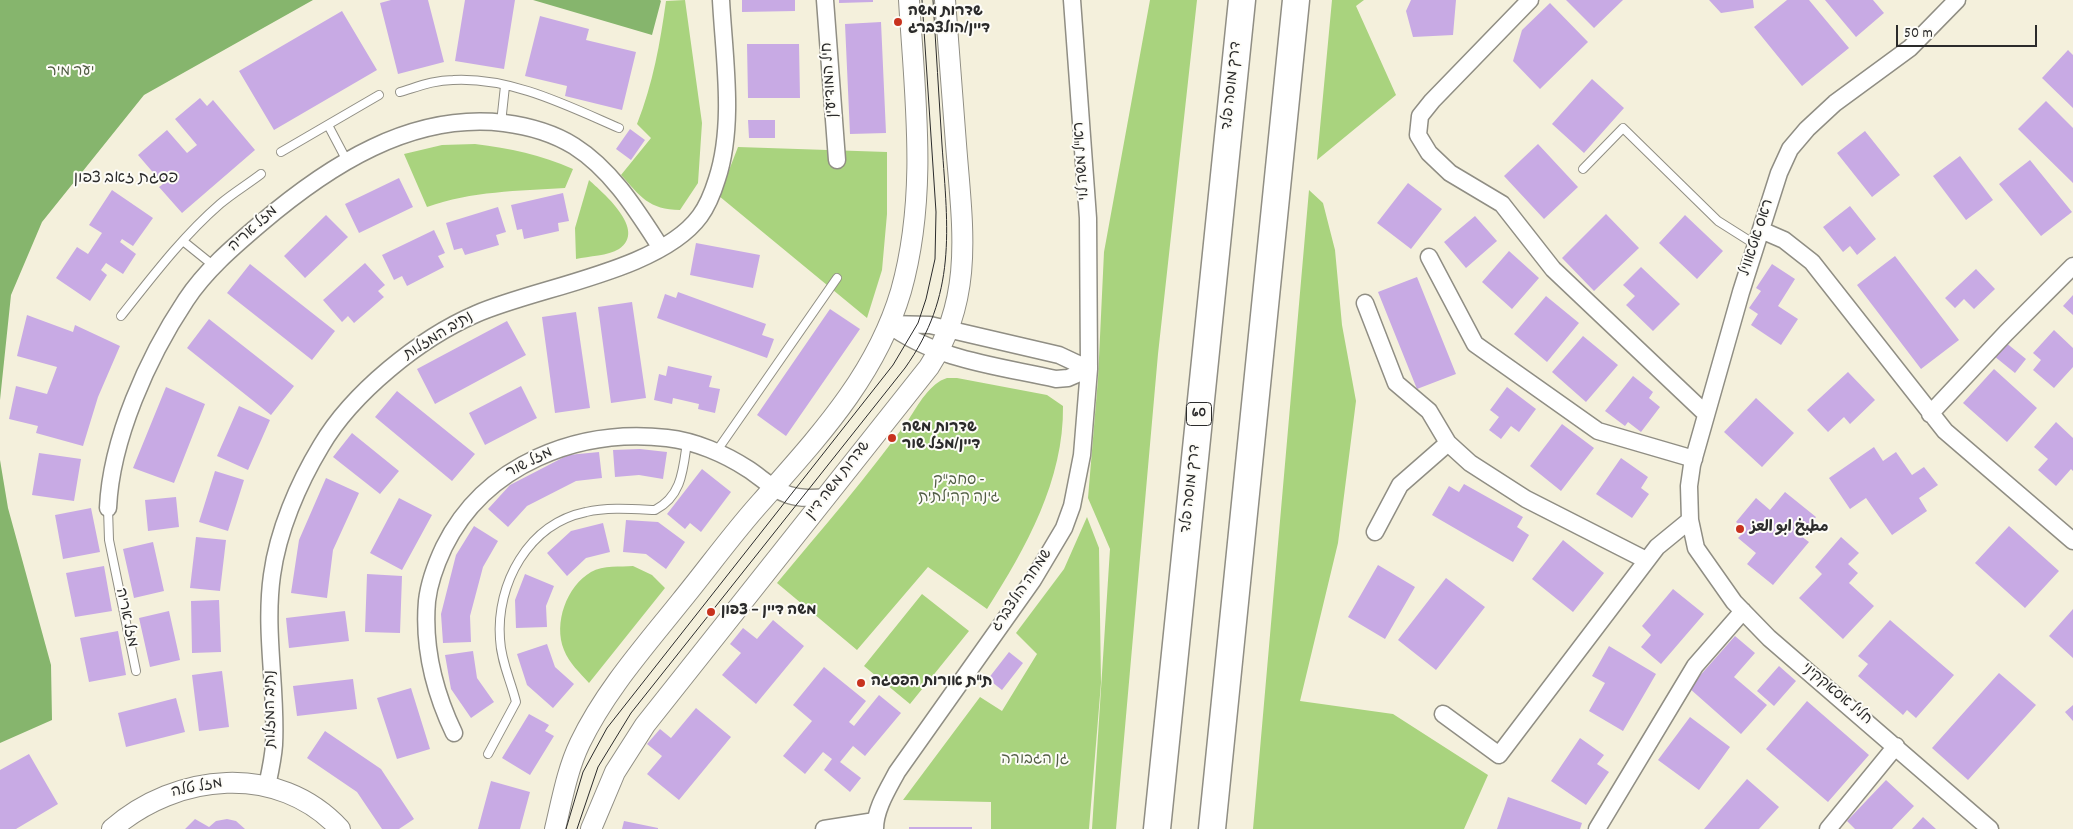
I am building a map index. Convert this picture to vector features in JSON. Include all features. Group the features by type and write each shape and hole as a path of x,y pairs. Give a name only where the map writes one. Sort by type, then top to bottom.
{"highway":[{"name":"דרך מוסה פלד","path":"1157,829 1242,0"},
{"path":"1212,829 1296,0"}],"street":[{"name":"נתיב המזלות","path":"267,786 274,745 270,614 272,575 290,510 322,443 373,384 401,360 436,336 474,314 516,299 612,270 661,248 684,232 699,217 709,199 723,159 727,138 721,0"},
{"name":"חיל המודיעין","path":"825,0 837,160"},
{"path":"554,829 569,773 580,745 598,712 660,627 773,488 820,436 863,375 888,324 901,291 910,253 916,219 919,184 909,0"},
{"name":"שדרות משה דיין","path":"591,829 611,780 635,740 827,497 938,352 949,329 959,291 964,248 946,0"},
{"name":"רא\"ל משה לוי","path":"1072,0 1088,218 1089,322"},
{"path":"1530,0 1420,116 1418,134 1429,153 1450,173 1502,204 1553,269 1706,414"},
{"name":"ראס אטאוויל","path":"1696,548 1690,520 1689,486 1694,459 1758,237 1779,173 1790,149 1807,129 1836,103 1910,48 1958,0"},
{"name":"מזל אריה","path":"108,508 109,481 119,440 141,384 186,299 214,266 284,204 347,161 387,140 447,123 486,121 521,126 549,134 573,145 592,159 624,194 661,248"},
{"path":"1758,237 1784,240 1812,262 1945,432 2071,535"},
{"path":"1429,257 1476,344 1598,430 1694,459"},
{"path":"1930,414 2006,333 2073,266"},
{"path":"1365,303 1396,383 1429,411 1448,443 1470,463 1526,499 1646,560"},
{"name":"שמחה הולצברג","path":"875,825 884,796 897,772 1033,580 1064,528 1072,506 1082,455 1089,369 1089,322"},
{"path":"888,324 918,323 949,329 1059,355 1089,369"},
{"path":"888,324 910,339 938,352 1056,379 1068,378 1089,369"},
{"name":"מזל שור","path":"454,733 439,701 432,677 427,647 427,600 441,555 452,532 470,508 495,483 514,469 568,445 604,438 637,436 668,438 716,452 748,469 773,488 802,498 827,497"},
{"path":"1375,532 1400,485 1448,443"},
{"path":"1443,714 1499,755 1646,560 1657,547 1690,520"},
{"name":"חליל אסאקקיני","path":"1696,548 1712,574 1769,638 1990,829"},
{"path":"1597,829 1695,666 1743,611"},
{"path":"1828,829 1896,746"},
{"name":"מזל טלה","path":"112,829 144,805 191,786 217,782 267,786 289,794 330,818 340,829"},
{"path":"824,829 875,825"}],"lane":[{"path":"400,92 430,83 453,80 484,82 553,100 619,128"},
{"path":"501,123 505,86"},
{"path":"281,152 379,95"},
{"path":"328,125 347,161"},
{"path":"1583,168 1623,128 1718,221 1758,237"},
{"path":"121,316 183,241 222,203 261,174"},
{"path":"183,241 214,266"},
{"path":"716,452 838,278"},
{"path":"488,754 516,702 503,663 499,619 504,593 521,556 551,526 567,518 587,512 655,510 664,505 673,497 680,482 687,442"},
{"name":"מזל אריה","path":"108,508 109,540 136,671"}],"green space":[{"name":"יער מיר","path":"0,0 313,0 144,95 42,222 11,295 0,400"},
{"path":"533,0 660,0 661,1 652,35"},
{"path":"685,0 702,123 698,183 680,210 660,207 646,200 621,175 651,138 637,124 655,63 666,1"},
{"path":"1150,0 1197,0 1158,354 1116,829 1092,829 1110,549 1088,498 1098,379 1104,252"},
{"path":"1332,0 1364,0 1356,6 1396,95 1317,160"},
{"path":"475,144 525,153 573,169 565,188 478,195 427,207 404,154 442,145"},
{"path":"738,147 887,152 887,214 882,270 867,318 719,196"},
{"path":"589,180 620,212 626,222 627,241 615,251 576,259 575,228"},
{"path":"1309,190 1323,203 1335,250 1342,325 1356,401 1338,543 1300,701 1393,714 1488,775 1464,829 1253,829"},
{"name":"סחב\"ק - גינה קהילתית","path":"947,378 957,378 1047,395 1063,406 1062,433 1050,487 1028,537 1002,586 987,609 928,567 857,650 777,583 877,461 925,395 935,385"},
{"path":"0,460 8,508 51,665 52,720 0,743"},
{"name":"גן הגבורה","path":"1087,517 1099,548 1101,683 1089,829 991,829 991,802 903,800 980,697 1002,711 1037,654 1016,633 1064,569"},
{"path":"633,566 652,575 665,588 589,683 572,664 564,650 560,628 564,606 575,586 591,572 606,567"},
{"path":"922,594 969,631 910,704 864,666"}],"building":[{"path":"391,0 428,0 444,62 398,74 380,3"},
{"path":"465,0 515,0 504,69 455,61"},
{"path":"742,0 795,0 795,11 742,12"},
{"path":"839,0 873,0 873,2 839,3"},
{"path":"1411,0 1456,0 1453,35 1413,37 1406,11"},
{"path":"1566,0 1623,0 1594,28"},
{"path":"1709,0 1753,0 1754,8 1721,13"},
{"path":"1787,0 1809,0 1849,48 1802,86 1754,27"},
{"path":"1825,0 1873,0 1884,13 1856,37"},
{"path":"1550,3 1588,42 1540,89 1513,61 1522,30"},
{"path":"342,11 377,70 274,130 239,71"},
{"path":"540,16 589,29 586,40 636,52 622,110 565,96 567,86 525,76"},
{"path":"881,22 886,133 850,134 845,24"},
{"path":"747,44 799,44 800,98 748,98"},
{"path":"2068,50 2073,55 2073,108 2042,78"},
{"path":"1592,79 1624,108 1584,153 1552,124"},
{"path":"200,98 207,106 213,100 255,150 182,213 159,187 163,184 138,155 167,130 187,153 197,145 175,119"},
{"path":"2046,101 2073,128 2073,183 2018,129"},
{"path":"748,120 775,120 775,138 749,138"},
{"path":"630,129 645,140 631,160 616,149"},
{"path":"1865,131 1900,175 1872,197 1837,153"},
{"path":"1538,144 1578,187 1544,219 1504,176"},
{"path":"1960,156 1993,200 1966,220 1933,176"},
{"path":"2030,160 2072,212 2041,236 1999,184"},
{"path":"399,178 413,207 359,233 345,204"},
{"path":"1408,183 1442,209 1411,249 1377,223"},
{"path":"112,190 153,218 133,246 122,239 120,242 136,254 123,274 106,263 101,270 107,275 90,301 56,278 77,247 88,254 102,233 89,225"},
{"path":"563,193 569,221 558,223 559,231 524,239 522,229 517,230 511,205"},
{"path":"1850,206 1876,239 1857,255 1850,246 1843,252 1823,227"},
{"path":"498,207 506,232 496,235 499,245 465,255 462,248 454,250 446,223"},
{"path":"1606,214 1639,248 1594,291 1562,258"},
{"path":"326,215 348,237 305,278 284,256"},
{"path":"1685,215 1723,251 1697,279 1659,243"},
{"path":"1475,216 1497,241 1466,268 1444,242"},
{"path":"434,230 445,253 438,256 444,267 407,286 402,276 394,280 382,255"},
{"path":"696,243 760,255 753,288 690,275"},
{"path":"1509,251 1539,278 1512,309 1482,282"},
{"path":"1895,256 1959,340 1921,369 1857,285"},
{"path":"365,263 385,285 378,291 384,297 354,323 348,316 342,322 323,300"},
{"path":"250,264 335,331 312,360 227,293"},
{"path":"1772,264 1795,279 1778,306 1798,319 1781,345 1751,325 1758,314 1749,308 1761,291 1756,288"},
{"path":"1641,267 1680,304 1653,331 1626,305 1635,296 1623,285"},
{"path":"1976,269 1995,289 1974,309 1964,299 1955,308 1945,298"},
{"path":"1417,277 1456,374 1417,389 1378,292"},
{"path":"678,292 766,324 762,335 774,339 767,358 657,318 665,294 676,298"},
{"path":"2073,295 2073,315 2063,306"},
{"path":"1546,296 1579,323 1547,362 1514,334"},
{"path":"632,302 646,398 611,403 598,307"},
{"path":"830,309 860,329 786,436 757,415"},
{"path":"576,312 590,408 555,413 542,317"},
{"path":"27,315 73,332 75,325 120,346 98,397 83,446 36,433 38,426 9,419 16,386 47,394 57,367 17,356"},
{"path":"209,319 294,386 271,415 187,348"},
{"path":"507,321 526,355 435,404 417,369"},
{"path":"2054,330 2073,348 2073,367 2054,388 2033,370 2041,360 2033,353"},
{"path":"1583,336 1618,365 1586,402 1552,372"},
{"path":"2005,342 2026,359 2015,373 1994,356"},
{"path":"668,366 712,376 709,387 720,389 715,413 698,409 699,404 673,398 672,404 654,400 659,374 666,376"},
{"path":"1994,369 2037,408 2007,442 1963,403"},
{"path":"1848,372 1875,400 1850,424 1844,417 1828,432 1807,410"},
{"path":"1633,376 1653,392 1649,398 1660,407 1641,432 1628,422 1625,426 1605,411"},
{"path":"521,386 537,418 485,445 469,413"},
{"path":"166,387 205,404 174,483 133,468"},
{"path":"1507,387 1536,409 1519,432 1511,426 1501,439 1489,430 1499,417 1490,410"},
{"path":"397,391 475,454 452,481 375,417"},
{"path":"1756,398 1794,433 1762,467 1724,432"},
{"path":"239,406 270,420 248,470 217,456"},
{"path":"2056,422 2073,438 2073,471 2071,469 2056,486 2038,470 2048,459 2034,447"},
{"path":"1562,424 1594,448 1561,491 1530,466"},
{"path":"352,433 399,471 380,494 333,457"},
{"path":"1874,447 1883,461 1896,452 1912,475 1924,467 1938,485 1919,498 1927,511 1892,535 1866,498 1850,509 1829,478"},
{"path":"640,449 667,452 663,479 639,475 615,477 613,450"},
{"path":"599,452 602,478 576,481 527,506 508,527 488,509 510,485 568,455"},
{"path":"39,453 81,459 74,501 32,495"},
{"path":"1621,458 1648,477 1641,488 1649,494 1632,518 1596,494"},
{"path":"702,469 731,492 701,532 690,523 685,529 667,514"},
{"path":"215,471 244,480 228,531 199,522"},
{"path":"326,478 359,493 333,550 327,598 291,593 299,540"},
{"path":"1464,484 1523,517 1517,527 1529,535 1513,562 1432,515 1449,486 1459,492"},
{"path":"1785,492 1816,517 1801,536 1809,542 1773,585 1747,564 1756,553 1738,538 1746,530 1736,522 1756,498 1770,510"},
{"path":"176,497 179,527 148,531 145,500"},
{"path":"399,498 432,515 402,570 370,553"},
{"path":"91,508 100,552 63,559 55,515"},
{"path":"626,520 658,522 685,542 666,569 646,554 623,552"},
{"path":"603,523 610,552 586,558 567,576 547,553 571,531"},
{"path":"474,526 498,541 483,567 470,616 471,642 443,643 441,614 456,555"},
{"path":"2009,526 2059,571 2025,608 1975,563"},
{"path":"196,537 226,540 220,591 190,588"},
{"path":"1841,537 1859,553 1848,564 1858,573 1849,583 1874,606 1843,639 1799,598 1822,574 1815,567"},
{"path":"1563,540 1604,573 1573,612 1532,579"},
{"path":"153,542 164,591 134,598 123,549"},
{"path":"1378,565 1415,587 1385,639 1348,617"},
{"path":"104,566 112,611 75,617 66,573"},
{"path":"367,574 402,576 400,633 365,632"},
{"path":"525,574 554,586 546,606 547,627 516,628 515,600"},
{"path":"1446,578 1485,607 1436,670 1398,640"},
{"path":"1673,589 1704,614 1661,664 1641,647 1651,635 1642,626"},
{"path":"219,600 221,652 192,653 191,601"},
{"path":"2073,609 2073,658 2049,636"},
{"path":"169,611 180,660 150,667 139,618"},
{"path":"345,611 349,641 289,648 286,618"},
{"path":"773,620 804,646 756,704 722,675 741,653 730,644 743,628 757,639"},
{"path":"1890,620 1954,675 1916,718 1907,710 1903,715 1858,676 1868,664 1858,656"},
{"path":"118,631 126,675 89,682 80,638"},
{"path":"1735,636 1755,653 1734,677 1767,705 1741,734 1689,688"},
{"path":"547,644 555,667 574,684 553,708 527,685 517,654"},
{"path":"1609,646 1656,674 1623,731 1589,711 1605,683 1592,676"},
{"path":"473,651 477,678 494,702 471,718 451,689 445,655"},
{"path":"1009,652 1023,663 1002,690 988,679"},
{"path":"1779,666 1796,681 1774,706 1757,691"},
{"path":"824,667 866,701 849,722 854,726 879,695 901,713 865,756 853,746 840,762 861,778 850,792 824,770 832,759 823,752 805,774 783,756 812,721 793,705"},
{"path":"222,671 229,727 199,731 192,675"},
{"path":"1999,673 2036,705 1968,780 1932,748"},
{"path":"353,679 357,709 297,716 293,686"},
{"path":"411,688 430,749 397,759 377,698"},
{"path":"176,698 185,732 126,747 118,713"},
{"path":"1807,701 1869,755 1828,802 1766,749"},
{"path":"2073,705 2073,721 2065,712"},
{"path":"696,708 731,737 679,800 647,774 662,756 647,744 660,729 671,738"},
{"path":"529,714 549,725 545,731 554,736 530,775 502,758"},
{"path":"1690,717 1730,747 1699,790 1658,760"},
{"path":"325,731 381,769 414,819 399,829 382,829 357,792 307,758"},
{"path":"1580,738 1604,755 1597,764 1609,772 1586,805 1551,781"},
{"path":"29,754 58,804 16,829 0,829 0,770"},
{"path":"1747,779 1779,807 1759,829 1704,829"},
{"path":"1886,780 1914,806 1892,829 1855,829 1847,821"},
{"path":"491,781 530,792 520,829 478,829"},
{"path":"1508,797 1582,823 1580,829 1497,829"},
{"path":"1923,817 1936,829 1912,829"},
{"path":"195,819 209,827 216,821 227,819 236,821 245,829 185,829"},
{"path":"624,821 658,828 658,829 622,829"},
{"path":"909,827 972,827 972,829 909,829"}],"tram line":[{"path":"566,829 583,772 607,728 893,365 918,323 926,299 935,259 936,212 922,0"},
{"path":"577,829 598,767 631,713 905,368 922,341 934,314 941,288 947,234 933,0"}],"place":[{"name":"שדרות משה דיין/הולצברג","path":"898,22"},
{"name":"שדרות משה דיין/מזל שור","path":"892,438"},
{"name":"مطبخ ابو العز","path":"1740,529"},
{"name":"משה דיין – צפון","path":"711,612"},
{"name":"ת\"ת אורות הפסגה","path":"861,683"}],"district":[{"name":"פסגת זאב צפון","path":"126,180"}]}
